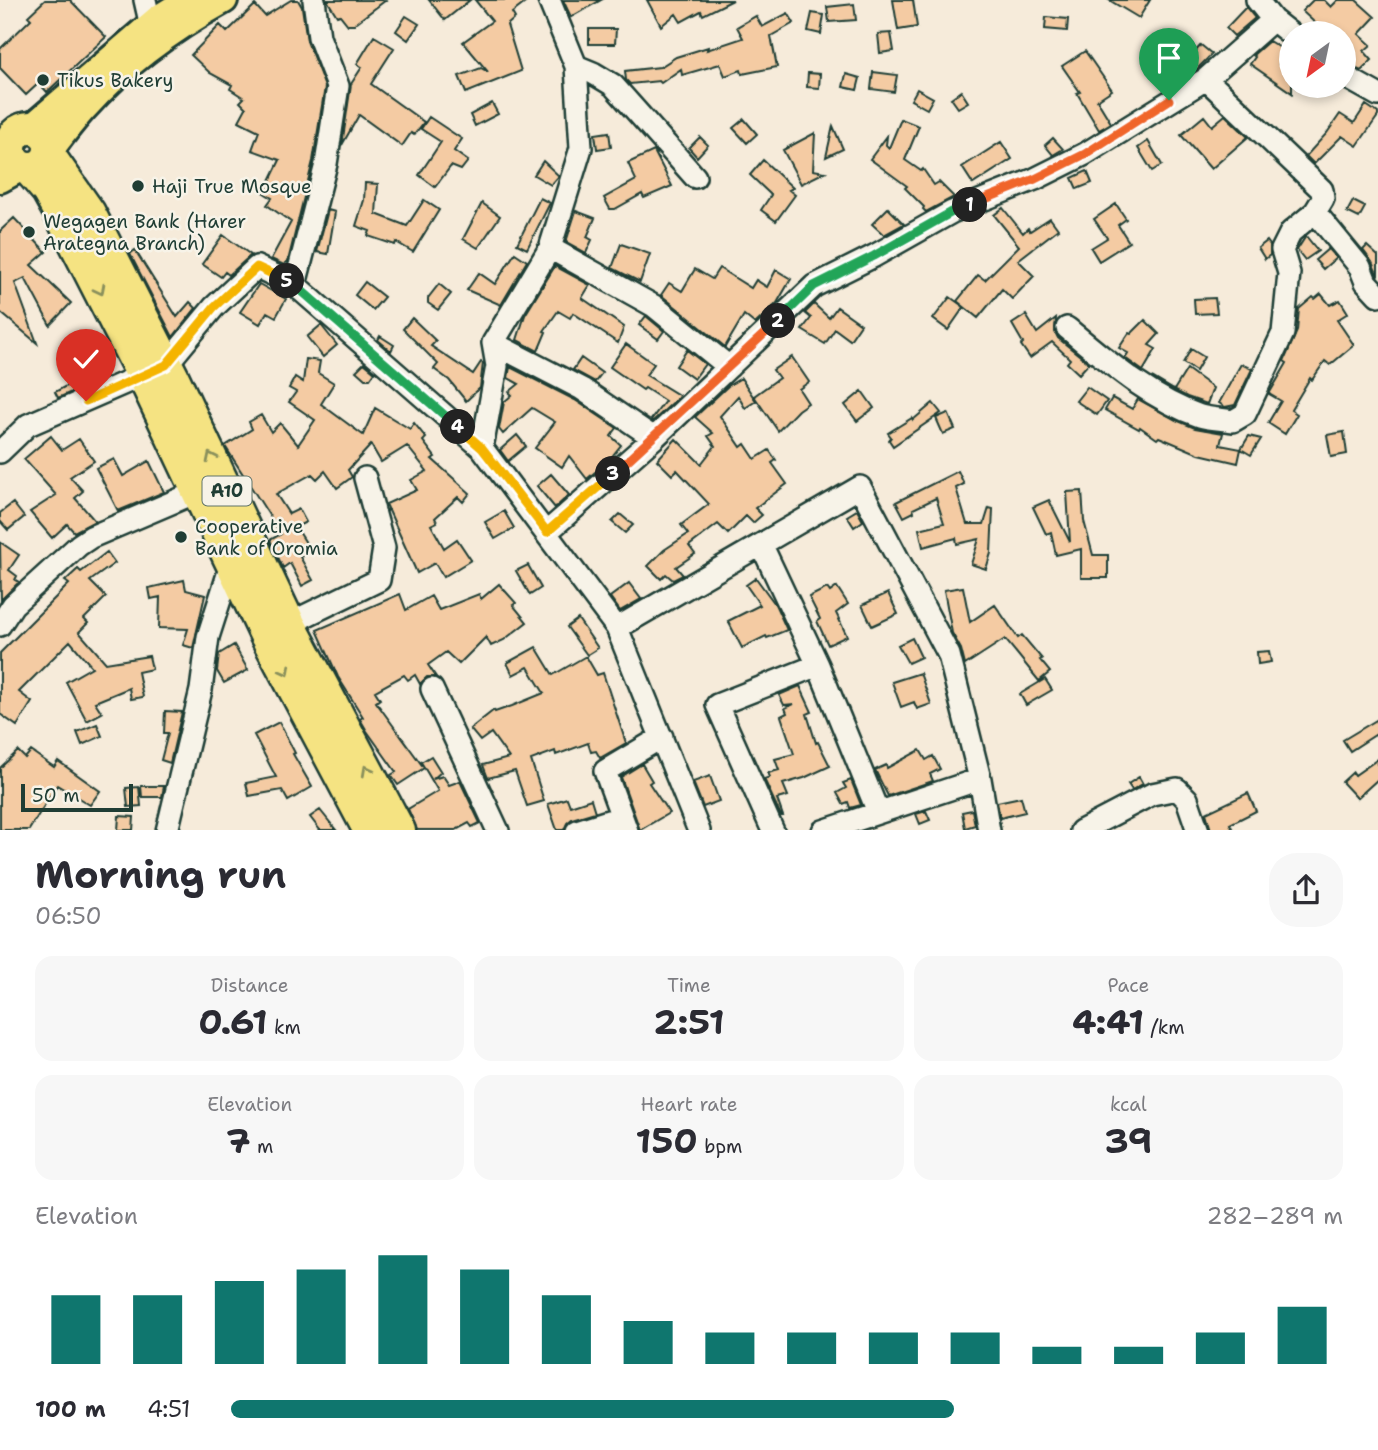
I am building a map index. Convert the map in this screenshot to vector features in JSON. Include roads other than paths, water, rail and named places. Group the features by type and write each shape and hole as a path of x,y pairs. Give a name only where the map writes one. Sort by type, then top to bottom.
{"highway":[{"name":"A10","path":"21,151 48,191 155,371 278,629 370,830"},
{"name":"A10","path":"155,371 199,491 232,562 278,629 398,830"}],"main road":[{"path":"21,151 151,23 188,0"},
{"path":"151,23 224,0"}],"street":[{"path":"295,285 326,164 338,86 319,37 314,0"},
{"path":"482,448 497,366 493,342 550,248 581,148 576,66 549,0"},
{"path":"1257,0 1279,25"},
{"path":"547,532 654,438 814,286 952,212 1035,179 1085,154 1206,79 1273,20"},
{"path":"576,66 613,85 695,177"},
{"path":"1067,328 1123,373 1172,403 1201,416 1233,421 1245,414 1283,333 1289,273 1282,250 1291,232 1315,212 1323,200 1322,190 1206,79"},
{"path":"1356,83 1378,95"},
{"path":"1315,212 1360,267 1366,282 1378,295"},
{"path":"550,248 654,306 729,368"},
{"path":"0,452 28,425 155,371 214,307 257,267 295,285 482,448 547,532 617,628 699,830"},
{"path":"493,342 582,389 654,438"},
{"path":"278,629 379,580 384,548 365,478"},
{"path":"617,628 713,571 762,547 860,487 949,655 980,779 989,830"},
{"path":"0,625 13,606 79,545 91,537 199,491"},
{"path":"762,547 818,665 878,813"},
{"path":"167,830 201,690 208,636 232,562"},
{"path":"772,830 717,705 818,665"},
{"path":"432,689 498,830"},
{"path":"584,830 624,824 605,771 662,737"},
{"path":"829,830 851,826 878,813 980,779"},
{"path":"1083,830 1152,794 1177,789 1187,799 1198,830"}],"place":[{"name":"Tikus Bakery","path":"43,80"},
{"name":"Haji True Mosque","path":"138,186"},
{"name":"Wegagen Bank (Harer Arategna Branch)","path":"29,232"},
{"name":"Cooperative Bank of Oromia","path":"181,537"}]}
